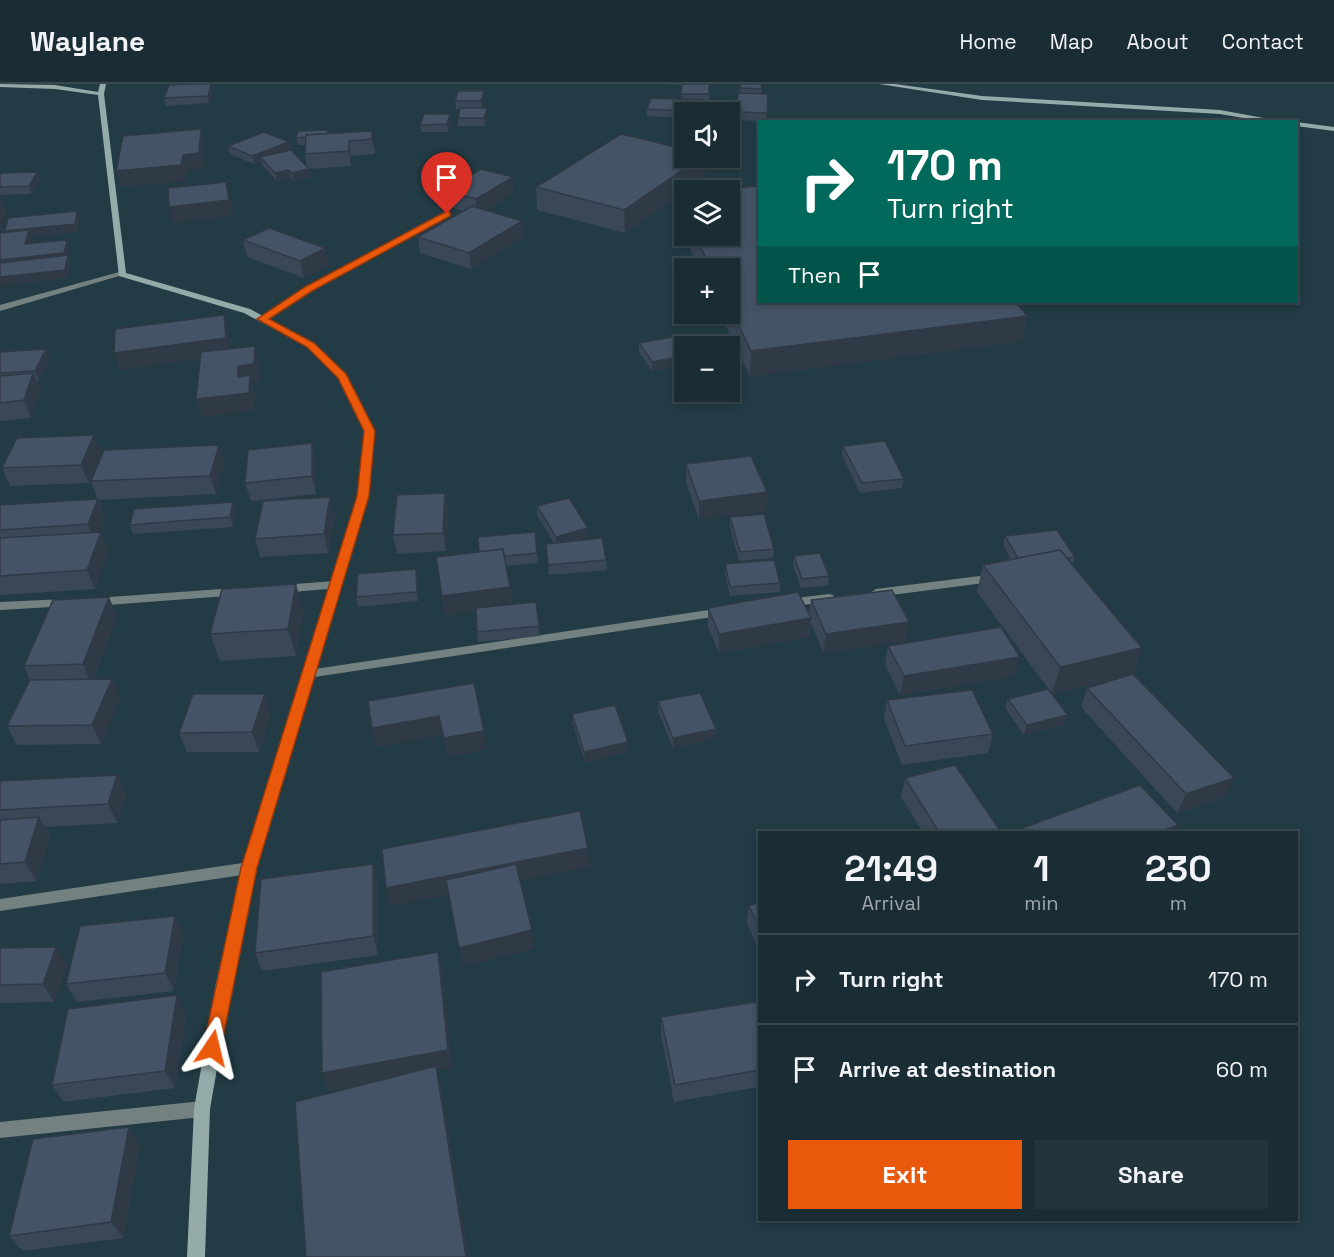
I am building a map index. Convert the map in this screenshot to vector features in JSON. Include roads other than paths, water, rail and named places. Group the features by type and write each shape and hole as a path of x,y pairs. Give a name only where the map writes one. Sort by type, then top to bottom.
{"street":[{"path":"882,84 982,98 1220,112 1270,120"},
{"path":"0,85 102,89 122,274"},
{"path":"1298,124 1334,129"},
{"path":"262,319 308,289 447,214"},
{"path":"0,308 122,274 247,311 311,345 343,376 370,431 363,496 249,868 223,988 202,1109 196,1257"},
{"path":"860,594 997,578"},
{"path":"0,606 336,585"},
{"path":"780,604 837,597"},
{"path":"308,674 734,610"},
{"path":"0,905 249,868"},
{"path":"0,1130 202,1109"}]}
